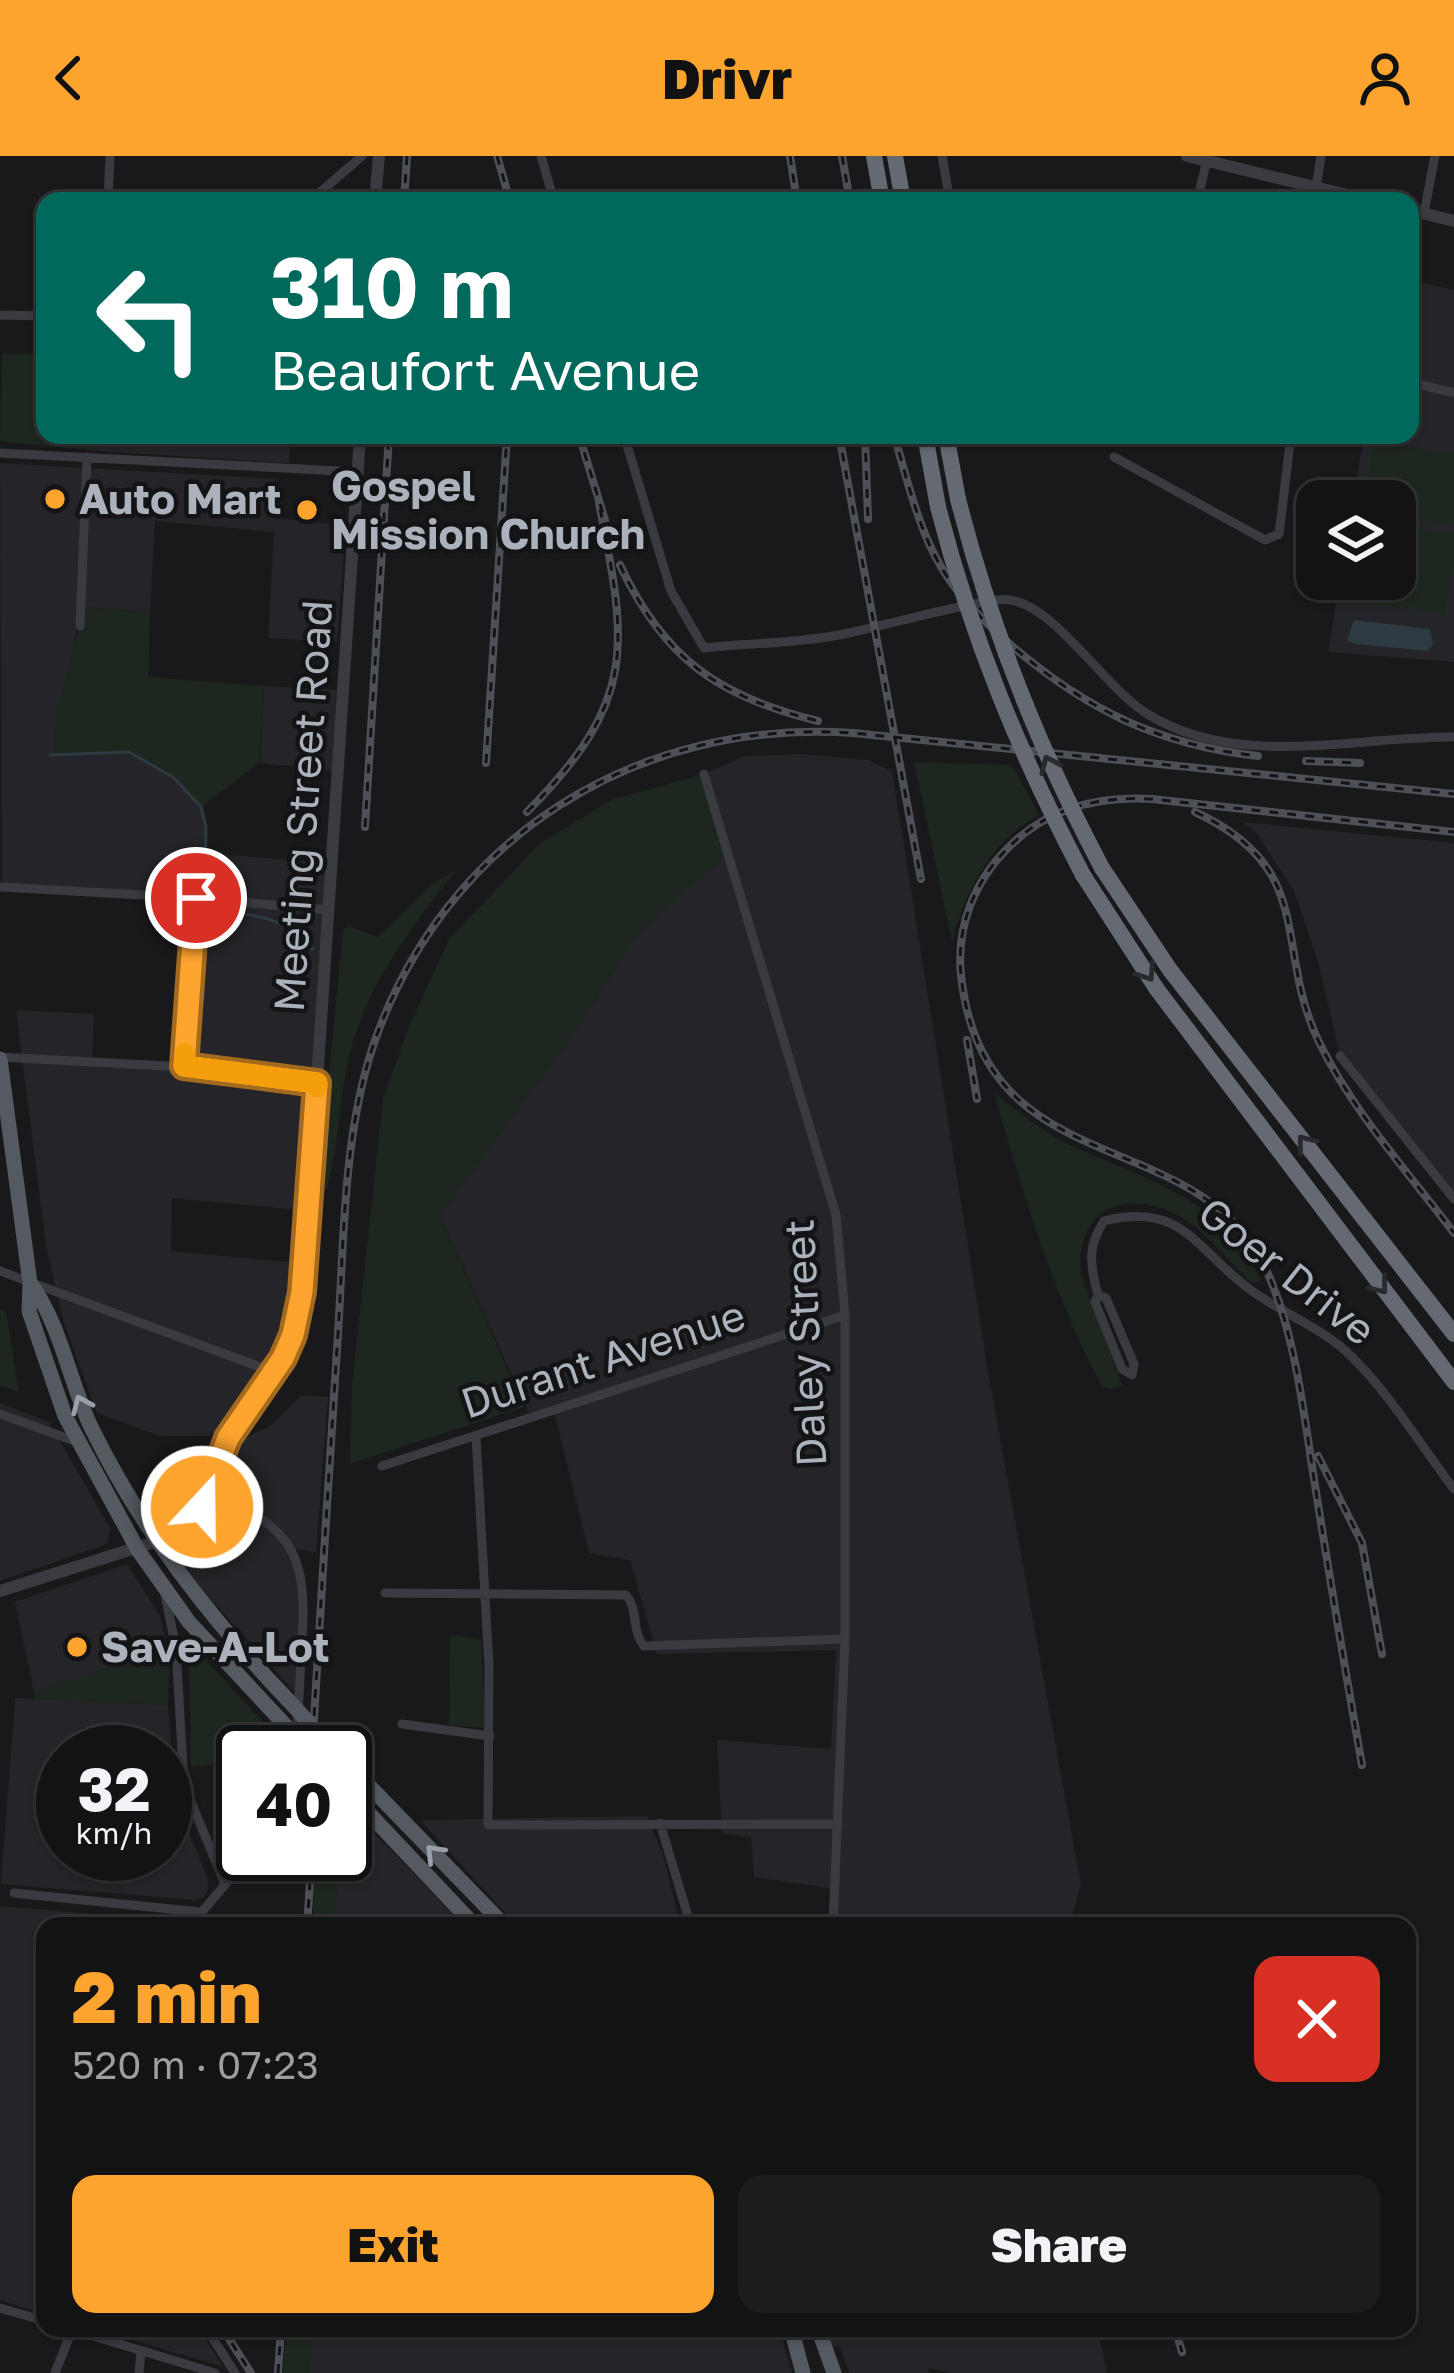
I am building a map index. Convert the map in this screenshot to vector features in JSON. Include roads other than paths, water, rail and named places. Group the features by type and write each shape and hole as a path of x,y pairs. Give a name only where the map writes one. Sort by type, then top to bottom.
{"highway":[{"path":"874,156 880,192"},
{"path":"895,156 901,192"},
{"path":"927,444 938,507 990,677 1030,775 1083,875 1156,988 1454,1382"},
{"path":"948,444 991,617 1017,691 1102,868 1170,970 1454,1334"}],"main road":[{"path":"0,1058 30,1283 29,1311 65,1416 164,1590 285,1725"},
{"path":"30,1283 48,1308 91,1425 156,1544 233,1642 311,1725"},
{"path":"372,1789 496,1917"},
{"path":"372,1817 467,1917"},
{"path":"793,2337 803,2373"},
{"path":"823,2337 834,2373"}],"street":[{"path":"108,192 110,156"},
{"path":"320,192 362,156"},
{"path":"376,192 379,156"},
{"path":"541,156 551,192"},
{"path":"942,156 948,192"},
{"path":"1187,156 1333,192"},
{"path":"1316,188 1321,156"},
{"path":"1419,205 1435,156"},
{"path":"1199,192 1208,158"},
{"path":"1419,211 1454,220"},
{"path":"0,315 36,316"},
{"path":"1419,384 1454,393"},
{"name":"Meeting Street Road","path":"138,1550 190,1529 228,1438 274,1372 293,1335 302,1292 360,444"},
{"path":"627,444 671,591 704,648 848,633 917,614 1006,598 1027,605 1060,631 1123,697 1150,716 1196,735 1267,746 1454,737"},
{"path":"1114,457 1265,540 1279,534 1290,444"},
{"path":"0,453 358,472"},
{"path":"80,626 87,457"},
{"name":"Daley Street","path":"704,774 836,1215 845,1315 845,1639 833,1917"},
{"path":"0,887 329,910"},
{"path":"184,1066 196,898"},
{"path":"1340,1055 1454,1199"},
{"path":"0,1058 184,1066 317,1083"},
{"name":"Goer Drive","path":"1098,1295 1106,1298 1134,1364 1132,1375 1122,1370 1095,1302 1091,1241 1104,1221 1136,1213 1165,1218 1251,1291 1317,1328 1353,1358 1454,1489"},
{"path":"0,1271 274,1372"},
{"name":"Durant Avenue","path":"382,1466 845,1315"},
{"path":"0,1414 80,1443"},
{"path":"476,1436 490,1736 488,1825 838,1824"},
{"path":"208,1490 263,1519 292,1549 302,1570 305,1602 298,1725"},
{"path":"0,1592 138,1550"},
{"path":"164,1590 176,1648 184,1786 225,1884"},
{"path":"385,1593 626,1594 632,1601 637,1638 644,1646 845,1639"},
{"path":"401,1724 490,1736"},
{"path":"661,1823 689,1917"},
{"path":"196,1917 228,1881"},
{"path":"14,1892 200,1912"},
{"path":"0,2308 36,2318"},
{"path":"55,2373 67,2337"},
{"path":"97,2337 214,2373"},
{"path":"212,2337 236,2373"},
{"path":"139,2373 141,2350"}],"waterway":[{"path":"50,755 129,752 173,777 201,807 206,826 205,890"},
{"path":"204,906 203,910 276,922 313,949"}],"railway":[{"path":"405,192 407,156"},
{"path":"497,156 507,192"},
{"path":"790,156 796,192"},
{"path":"842,156 848,192"},
{"path":"365,827 388,444"},
{"path":"486,763 506,444"},
{"path":"582,444 605,520"},
{"path":"841,444 921,879"},
{"path":"865,444 868,519"},
{"path":"897,444 935,556 969,605 1012,646 1068,689 1126,721 1188,743 1258,756"},
{"path":"527,812 589,737 606,704 615,670 615,597 599,503"},
{"path":"620,565 656,626 698,669 751,700 818,721"},
{"path":"314,1725 344,1225 350,1152 363,1081 405,972 448,907 499,852 559,806 625,771 697,746 773,734 853,733 1454,794"},
{"path":"1306,761 1360,763"},
{"path":"1362,1765 1297,1371 1265,1267 1233,1221 1191,1190 1049,1122 1008,1089 978,1042 960,957 971,904 998,858 1042,821 1095,802 1152,799 1454,832"},
{"path":"1195,812 1234,835 1261,859 1286,914 1306,1009 1320,1044 1365,1118 1454,1233"},
{"path":"967,1040 977,1099"},
{"path":"1318,1456 1362,1543 1382,1654"},
{"path":"308,1917 310,1881"},
{"path":"228,2337 251,2373"},
{"path":"278,2373 280,2337"},
{"path":"1178,2337 1182,2352"}],"place":[{"name":"Auto Mart","path":"55,499"},
{"name":"Gospel Mission Church","path":"307,510"},
{"name":"Save-A-Lot","path":"77,1647"}]}
